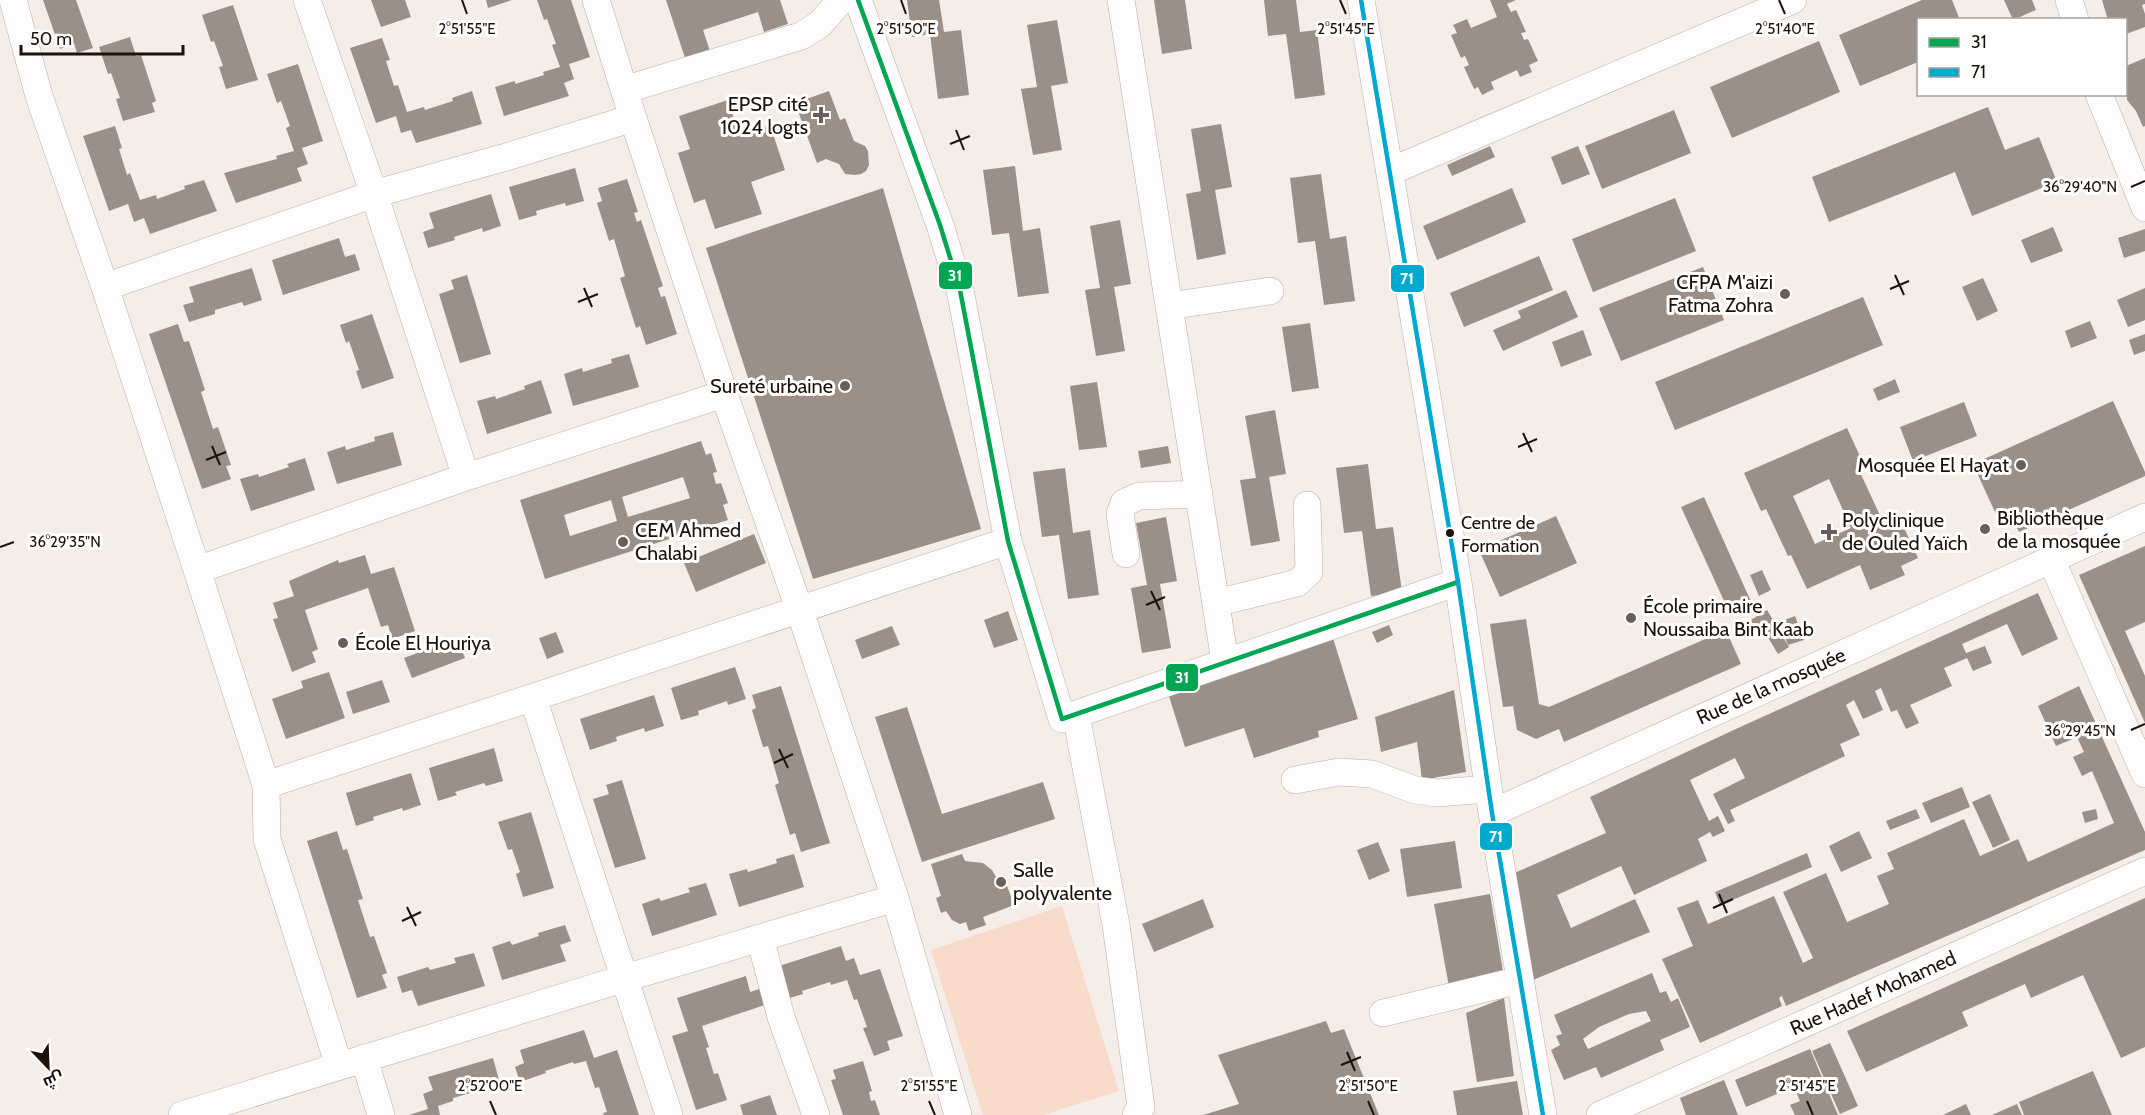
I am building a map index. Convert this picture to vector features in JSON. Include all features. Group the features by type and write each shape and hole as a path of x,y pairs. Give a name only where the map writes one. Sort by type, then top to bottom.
{"street":[{"path":"13,0 39,96 105,287 266,785 267,839 351,1062 381,1115"},
{"path":"307,0 374,194 466,477"},
{"path":"596,0 724,394 800,611 895,898 958,1115"},
{"path":"624,90 801,36 820,24 841,0"},
{"path":"858,0 940,225 960,290 1008,541 1062,719 1458,582"},
{"path":"1122,0 1225,662"},
{"path":"1361,0 1391,171 1458,582 1490,801 1543,1115"},
{"path":"1391,171 1793,0"},
{"path":"2068,0 2074,18"},
{"path":"2100,96 2136,163 2145,208"},
{"path":"105,287 374,194 633,118"},
{"path":"1169,306 1270,291"},
{"path":"197,570 466,477 724,394"},
{"path":"1125,554 1120,514 1124,502 1139,496 1199,494"},
{"path":"1216,603 1297,583 1310,572 1307,505"},
{"path":"2145,517 2051,559 2145,774"},
{"path":"266,785 1008,541"},
{"name":"Rue de la mosquée","path":"1296,780 1340,772 1372,774 1415,790 1490,801 2051,559"},
{"path":"533,698 669,1115"},
{"path":"1076,715 1116,926 1141,1107 1136,1115"},
{"name":"Rue Hadef Mohamed","path":"1603,1114 2145,871"},
{"path":"182,1115 625,978 895,898"},
{"path":"760,938 781,1017 816,1115"},
{"path":"1383,1013 1520,980"}],"shaded area":[{"path":"1062,906 1119,1091 1043,1115 983,1115 931,950"}],"building":[{"path":"43,0 76,0 93,48 77,53 74,43 60,49"},
{"path":"371,0 405,0 411,17 381,27"},
{"path":"486,0 512,0 488,8"},
{"path":"537,0 571,0 590,57 569,64 574,79 564,83 569,96 504,116 495,87 515,81 515,84 544,75 543,72 560,67 552,45 556,44"},
{"path":"666,0 780,0 788,24 764,32 758,12 703,30 710,51 685,58"},
{"path":"907,0 939,0 944,32 961,30 969,95 938,99 930,34 912,37"},
{"path":"1154,0 1185,0 1192,49 1162,54"},
{"path":"1264,0 1296,0 1300,32 1317,30 1325,95 1295,99 1286,34 1268,36"},
{"path":"1490,0 1516,0 1507,4 1511,12 1516,10 1526,32 1521,33 1524,40 1528,39 1538,61 1529,65 1532,72 1520,77 1517,70 1491,82 1494,89 1482,95 1478,87 1474,89 1464,67 1469,65 1465,56 1461,58 1451,35 1457,33 1453,25 1467,19 1471,28 1497,17"},
{"path":"1922,0 1952,0 1959,18 1917,18 1917,62 1860,86 1839,35"},
{"path":"2004,0 2032,0 2036,10 2012,18"},
{"path":"2102,0 2145,0 2145,4 2142,5 2145,27 2127,34 2127,18 2107,18"},
{"path":"233,5 258,80 226,89 219,67 223,66 214,41 211,42 202,15"},
{"path":"1057,20 1068,83 1051,86 1062,150 1033,155 1021,89 1037,87 1027,25"},
{"path":"130,37 136,56 141,55 156,101 152,103 155,112 123,121 116,99 120,98 111,73 108,74 99,47"},
{"path":"382,38 390,60 386,61 394,86 398,85 407,112 424,107 425,110 453,101 452,98 472,91 482,124 416,143 411,130 401,133 396,116 376,123 350,48"},
{"path":"1819,41 1840,92 1732,138 1710,87"},
{"path":"2145,58 2145,126 2143,127 2136,111 2127,100 2127,66"},
{"path":"298,64 323,141 302,148 308,164 297,168 302,181 236,203 224,173 277,159 276,156 294,151 286,128 290,126 281,101 277,103 267,74"},
{"path":"829,91 840,120 845,118 854,141 865,146 868,151 869,165 861,174 845,174 839,164 826,159 817,163 795,103"},
{"path":"728,100 739,135 770,125 785,170 751,182 762,214 715,229 705,199 694,203 678,153 690,149 679,116"},
{"path":"1988,107 2005,150 2039,137 2057,182 1972,216 1955,172 1829,222 1812,177"},
{"path":"1674,110 1691,153 1602,189 1585,146"},
{"path":"1221,124 1232,187 1215,190 1226,254 1197,260 1186,194 1201,191 1191,129"},
{"path":"115,126 127,175 130,173 140,200 156,195 157,199 185,189 184,186 204,180 217,211 150,234 144,218 134,222 128,204 109,211 83,136"},
{"path":"1490,146 1495,157 1452,176 1447,165"},
{"path":"1578,146 1590,174 1562,185 1551,157"},
{"path":"1015,166 1023,231 1040,228 1049,293 1018,297 1009,233 992,235 983,170"},
{"path":"575,168 584,201 566,206 565,203 536,211 537,215 519,220 509,187"},
{"path":"1321,174 1330,239 1346,236 1355,301 1324,305 1315,241 1298,243 1290,178"},
{"path":"627,179 638,212 634,213 637,222 641,220 663,286 658,288 661,297 665,296 677,334 646,345 640,326 636,328 620,278 625,276 614,239 609,241 597,203 602,201 598,188"},
{"name":"Sureté urbaine","path":"883,188 981,529 813,579 706,248"},
{"path":"1512,188 1526,222 1437,260 1423,226"},
{"path":"491,194 501,226 483,232 482,228 454,237 455,240 428,248 423,232 434,228 429,213"},
{"path":"1675,198 1696,251 1593,292 1572,239"},
{"path":"1120,220 1131,284 1114,287 1125,351 1096,356 1085,290 1100,288 1090,226"},
{"path":"2053,227 2063,251 2031,263 2021,240"},
{"path":"2145,229 2145,251 2124,258 2118,238"},
{"path":"339,238 345,257 355,254 360,270 283,295 272,260"},
{"path":"1539,256 1553,290 1464,327 1450,293"},
{"path":"1703,267 1724,320 1621,361 1599,308"},
{"path":"252,268 262,300 244,306 242,302 215,310 215,314 189,322 183,305 194,302 189,287"},
{"path":"467,275 491,354 460,363 439,294 454,289 451,280"},
{"path":"1983,278 1998,311 1977,321 1962,287"},
{"path":"2145,288 2145,320 2128,327 2117,300"},
{"path":"1566,290 1578,317 1503,351 1493,330 1521,318 1518,311"},
{"path":"1863,297 1883,345 1675,430 1655,382"},
{"path":"372,314 394,378 362,389 356,371 359,370 349,341 346,343 340,325"},
{"path":"2090,321 2097,338 2071,348 2065,331"},
{"path":"1310,323 1319,388 1292,392 1282,327"},
{"path":"178,324 184,342 189,341 205,390 201,392 213,429 218,427 231,465 226,466 231,479 202,489 149,334"},
{"path":"1583,330 1592,355 1561,367 1552,342"},
{"path":"2145,334 2145,351 2134,355 2129,340"},
{"path":"629,354 639,387 573,406 564,374 582,368 583,372 612,363 611,359"},
{"path":"1895,379 1900,392 1878,401 1873,389"},
{"path":"541,380 552,413 487,434 477,401 495,396 496,399 525,389 524,386"},
{"path":"1097,382 1107,447 1079,450 1070,386"},
{"path":"2113,401 2145,476 2019,532 2012,518 2000,523 1973,464"},
{"path":"1964,402 1977,436 1913,461 1900,427"},
{"path":"1275,410 1286,474 1269,477 1280,541 1251,546 1240,480 1256,478 1245,416"},
{"path":"1847,428 1864,465 1858,468 1884,524 1899,517 1918,558 1901,566 1905,575 1870,590 1860,565 1807,589 1791,555 1788,556 1766,509 1761,511 1744,473","holes":["1829,479 1851,528 1815,544 1793,496"]},
{"path":"393,432 402,465 337,484 327,452 345,446 346,450 375,441 374,437"},
{"path":"701,441 706,455 711,453 717,472 713,473 716,484 721,483 728,503 723,505 728,520 545,579 520,500","holes":["683,477 690,498 628,517 622,497","611,500 617,521 570,536 564,515"]},
{"path":"1168,446 1171,463 1141,468 1138,451"},
{"path":"305,458 315,490 251,511 240,479 258,474 259,477 289,467 287,464"},
{"path":"1368,464 1376,529 1393,527 1402,592 1371,596 1362,531 1344,533 1336,468"},
{"path":"1065,468 1073,533 1090,530 1099,595 1068,599 1059,535 1042,537 1033,472"},
{"path":"1704,497 1753,606 1731,616 1681,507"},
{"path":"1556,516 1577,563 1500,597 1479,550"},
{"path":"1166,517 1177,581 1160,584 1171,648 1142,653 1131,588 1147,585 1136,523"},
{"path":"754,534 766,563 696,592 684,563"},
{"path":"2145,546 2145,622 2125,631 2145,676 2145,723 2079,575"},
{"path":"365,555 371,574 394,567 415,631 392,639 388,625 381,627 368,588 305,610 318,649 312,652 316,662 292,672 273,619 278,618 273,603 294,596 289,581 338,560 339,563"},
{"path":"1762,570 1771,590 1759,596 1750,575"},
{"path":"2038,593 2058,639 2022,656 2007,624 1962,644 1966,653 1985,646 1992,663 1973,671 1967,658 1944,668 1952,686 1910,705 1919,723 1906,729 1897,710 1891,712 1881,688 1875,691 1883,710 1863,719 1854,700 1846,705 1860,735 1840,744 1845,756 1730,810 1735,821 1728,824 1713,794 1745,778 1735,758 1690,780 1709,821 1718,816 1725,831 1713,837 1710,832 1698,839 1707,861 1634,895 1621,866 1557,895 1571,928 1635,899 1650,932 1528,982 1512,874 1606,833 1590,797"},
{"path":"1767,610 1789,647 1778,654 1761,626 1751,631 1746,623"},
{"path":"1008,611 1018,640 994,648 984,620"},
{"path":"1795,616 1804,640 1788,645 1779,622"},
{"path":"1526,619 1539,704 1549,707 1726,630 1741,664 1564,742 1559,729 1536,739 1517,730 1513,706 1503,707 1490,624"},
{"path":"1389,625 1393,635 1377,643 1372,632"},
{"path":"892,626 900,645 862,659 855,640"},
{"path":"556,632 564,652 547,659 539,638"},
{"path":"457,638 465,658 412,678 404,658"},
{"path":"1333,638 1358,719 1318,731 1319,737 1254,758 1244,728 1185,747 1167,690"},
{"path":"735,667 746,699 728,705 727,701 698,711 699,715 681,720 671,688"},
{"path":"329,672 345,718 286,739 272,699 303,688 301,681"},
{"path":"382,680 390,702 353,714 346,692"},
{"path":"781,686 830,843 801,852 795,833 790,835 775,785 779,783 768,746 763,747 752,710 756,708 752,695"},
{"path":"2079,686 2145,832 2145,850 1786,1006 1782,996 1779,998 1782,1006 1700,1043 1662,959 1693,946 1677,908 1698,900 1708,924 1774,896 1803,963 1813,958 1783,892 1826,873 1847,922 1889,904 1877,876 1894,869 1887,853 1964,819 1980,856 2018,839 2028,862 2114,823 2092,771 2082,776 2073,757 2084,752 2077,737 2056,746 2038,706"},
{"path":"1454,690 1466,772 1422,780 1417,742 1381,752 1375,717"},
{"path":"654,695 664,726 645,732 644,728 616,737 617,741 590,750 580,719"},
{"path":"907,707 942,814 1043,782 1055,819 922,862 875,717"},
{"path":"494,748 503,781 486,786 484,783 455,792 457,795 438,801 429,768"},
{"path":"411,773 421,805 373,817 374,820 356,826 346,793"},
{"path":"622,780 646,859 615,868 593,799 609,794 606,785"},
{"path":"1962,787 1970,807 1931,823 1922,803"},
{"path":"1990,794 2010,840 1993,848 1972,802"},
{"path":"1916,809 1920,818 1890,830 1886,821"},
{"path":"2096,809 2098,819 2085,823 2082,812"},
{"path":"531,812 554,888 523,897 516,874 520,872 512,849 508,850 498,822"},
{"path":"337,831 343,850 347,849 363,899 358,900 370,937 374,936 387,973 382,975 387,988 357,998 307,841"},
{"path":"1859,831 1872,858 1841,872 1829,846"},
{"path":"1455,841 1462,888 1407,897 1400,849"},
{"path":"1378,842 1390,871 1369,880 1357,850"},
{"path":"1807,853 1812,867 1720,905 1715,892"},
{"path":"794,854 804,887 739,907 729,874 747,869 748,872 777,863 776,859"},
{"path":"962,854 965,861 983,863 992,870 996,877 1003,875 1014,905 983,917 986,925 969,931 966,922 960,924 952,920 946,911 941,913 936,898 941,896 931,864"},
{"path":"706,883 717,915 652,936 642,904 690,892 688,888"},
{"path":"1490,894 1504,977 1449,987 1434,904"},
{"path":"2145,898 2145,1047 2121,1058 2083,975 2031,998 2025,984 1962,1012 1968,1026 1866,1072 1847,1031"},
{"path":"1203,899 1214,927 1154,952 1142,924"},
{"path":"565,925 571,941 560,945 566,961 502,980 492,947 510,941 512,945 539,936 538,933"},
{"path":"841,946 846,961 854,958 860,975 880,969 903,1036 887,1041 890,1050 874,1056 863,1028 867,1027 847,980 831,985 830,982 783,1000 773,968"},
{"path":"474,953 485,986 418,1006 412,990 402,993 397,977 428,967 430,970 456,963 454,958"},
{"path":"1652,973 1660,993 1666,991 1671,1002 1678,998 1690,1027 1660,1040 1664,1050 1601,1078 1596,1067 1564,1080 1551,1050 1560,1045 1556,1036 1562,1034 1554,1015","holes":["1646,1011 1651,1021 1588,1049 1583,1039 1599,1027 1629,1014"]},
{"path":"746,976 750,992 759,989 765,1005 702,1026 714,1074 718,1073 727,1100 696,1110 672,1036 688,1031 677,998"},
{"path":"1504,998 1514,1076 1477,1082 1466,1013"},
{"path":"1326,1021 1331,1033 1344,1029 1379,1115 1203,1115 1239,1104 1218,1055"},
{"path":"584,1030 594,1058 617,1050 639,1115 604,1115 603,1113 607,1112 599,1087 595,1088 586,1061 574,1064 573,1062 520,1082 515,1067 524,1063 520,1050"},
{"path":"1830,1043 1858,1106 1840,1114 1812,1051"},
{"path":"1810,1049 1838,1115 1795,1115 1790,1105 1800,1101 1794,1087 1746,1107 1735,1080"},
{"path":"493,1058 501,1087 453,1098 453,1101 438,1106 440,1115 409,1115 428,1109 423,1094 433,1090 428,1077"},
{"path":"863,1061 872,1091 869,1092 871,1101 875,1100 880,1115 843,1115 831,1080 836,1079 833,1070"},
{"path":"2093,1071 2112,1115 2024,1115 2019,1102"},
{"path":"1724,1080 1738,1115 1686,1115 1680,1098"},
{"path":"1517,1081 1523,1115 1457,1115 1453,1091"},
{"path":"770,1095 777,1115 743,1115 740,1105"},
{"path":"1966,1104 1971,1115 1943,1115"},
{"path":"2017,1104 2022,1115 1992,1115"}],"transit line":[{"name":"31","path":"858,0 940,225 960,290 1008,541 1062,719 1458,582"},
{"name":"71","path":"1361,0 1458,582 1492,813 1543,1115"}],"place":[{"name":"EPSP cité 1024 logts","path":"821,115"},
{"name":"CFPA M'aizi Fatma Zohra","path":"1785,294"},
{"name":"Sureté urbaine","path":"845,386"},
{"name":"Mosquée El Hayat","path":"2021,465"},
{"name":"Bibliothèque de la mosquée","path":"1985,529"},
{"name":"Polyclinique de Ouled Yaïch","path":"1829,532"},
{"name":"Centre de Formation","path":"1450,533"},
{"name":"CEM Ahmed Chalabi","path":"623,542"},
{"name":"École primaire Noussaiba Bint Kaab","path":"1631,618"},
{"name":"École El Houriya","path":"343,643"},
{"name":"Salle polyvalente","path":"1001,882"}]}
